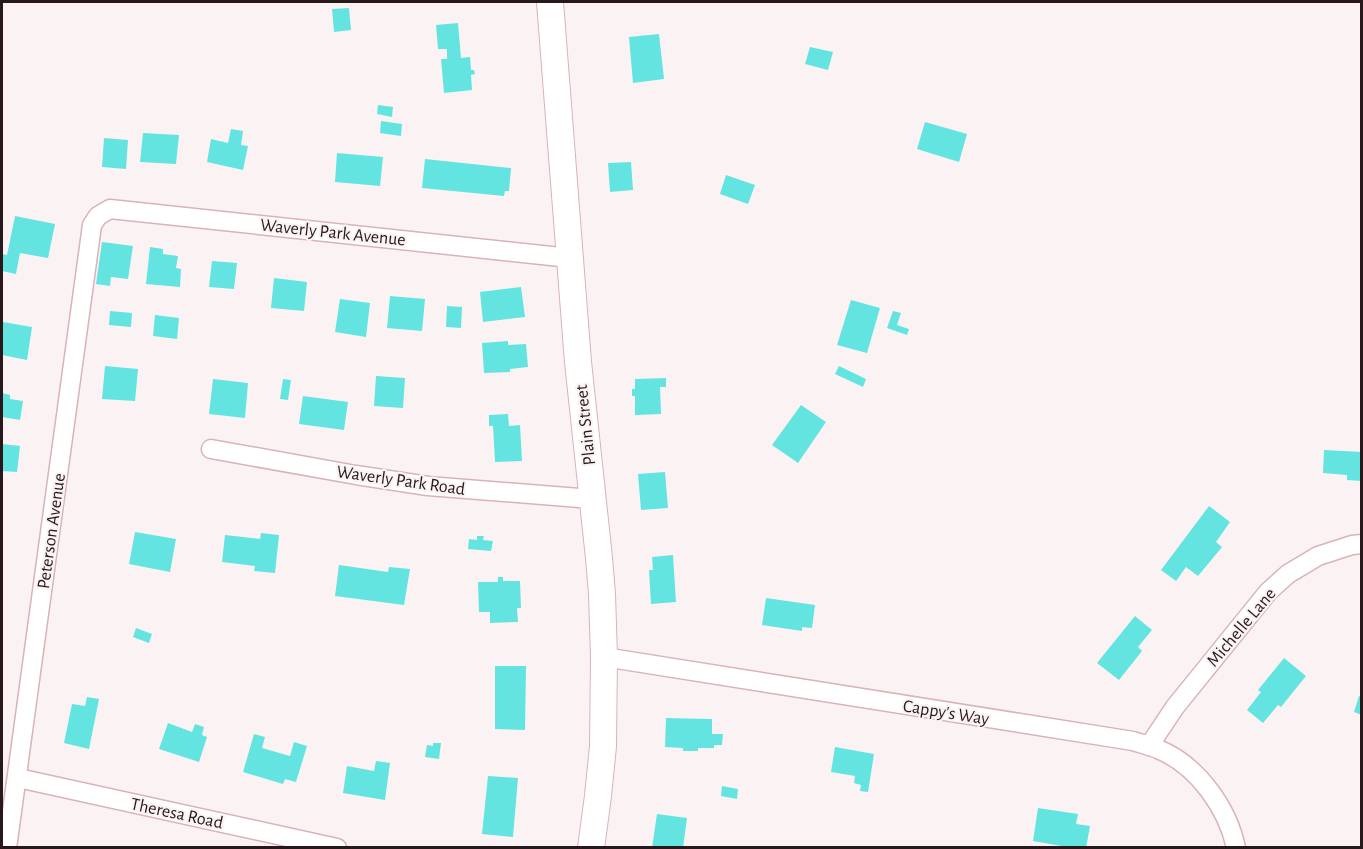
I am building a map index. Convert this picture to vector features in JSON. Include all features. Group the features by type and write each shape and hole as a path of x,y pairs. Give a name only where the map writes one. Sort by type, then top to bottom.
{"main road":[{"name":"Plain Street","path":"550,2 583,407 600,558 604,657 603,746 591,848"}],"street":[{"name":"Waverly Park Avenue","path":"99,216 110,209 570,258"},
{"name":"Peterson Avenue","path":"7,848 92,225 99,216"},
{"name":"Waverly Park Road","path":"211,449 429,486 592,499"},
{"name":"Michelle Lane","path":"1149,746 1175,707 1268,592 1288,574 1318,556 1362,544"},
{"name":"Cappy's Way","path":"604,657 1133,741 1163,751 1187,767 1208,788 1224,813 1236,848"},
{"name":"Theresa Road","path":"18,778 337,848"}],"building":[{"path":"349,8 351,30 334,32 332,9"},
{"path":"458,23 461,58 470,57 471,70 474,70 475,74 471,75 472,90 444,93 441,59 447,59 447,49 438,49 436,25"},
{"path":"659,34 664,79 633,83 629,37"},
{"path":"810,47 833,52 828,70 805,64"},
{"path":"378,105 393,107 392,117 377,114"},
{"path":"381,121 402,124 401,136 380,133"},
{"path":"925,122 967,134 959,162 917,149"},
{"path":"231,129 243,131 241,145 248,146 243,170 207,162 211,139 228,143"},
{"path":"143,133 179,135 176,164 140,162"},
{"path":"104,138 128,140 126,169 102,167"},
{"path":"337,153 383,157 380,186 335,182"},
{"path":"425,159 511,168 509,191 505,191 504,196 422,188"},
{"path":"631,162 633,190 610,192 608,163"},
{"path":"726,175 755,185 748,204 720,194"},
{"path":"15,216 55,224 48,258 20,253 16,274 2,271 2,254 7,255"},
{"path":"102,242 133,246 128,279 111,277 110,286 96,284"},
{"path":"150,247 163,249 163,254 178,256 176,268 181,269 180,287 146,284"},
{"path":"212,261 237,263 234,289 209,287"},
{"path":"274,278 307,282 304,311 271,308"},
{"path":"521,287 525,317 483,322 480,292"},
{"path":"390,296 425,299 422,331 387,328"},
{"path":"340,299 370,303 366,337 335,332"},
{"path":"851,300 880,308 867,353 837,345"},
{"path":"447,306 462,307 461,328 446,327"},
{"path":"110,311 132,313 131,327 109,325"},
{"path":"893,311 901,313 897,325 909,329 907,335 887,328"},
{"path":"155,315 179,318 177,339 153,336"},
{"path":"3,322 32,327 27,360 2,355"},
{"path":"508,341 508,345 526,344 528,367 510,369 510,372 484,373 482,343"},
{"path":"105,366 138,369 135,401 102,399"},
{"path":"839,366 866,379 863,387 835,374"},
{"path":"376,376 405,378 403,408 374,406"},
{"path":"666,378 666,387 660,387 661,414 635,415 635,396 632,396 632,389 635,389 635,379"},
{"path":"213,379 248,383 245,418 209,414"},
{"path":"283,379 291,380 288,400 280,399"},
{"path":"2,393 10,395 10,399 23,401 20,420 2,417"},
{"path":"303,396 348,402 344,430 299,424"},
{"path":"801,405 826,422 798,463 772,445"},
{"path":"508,414 509,426 520,425 522,461 495,462 493,426 489,426 489,415"},
{"path":"2,444 20,446 17,472 2,471"},
{"path":"1324,450 1362,452 1362,481 1347,480 1347,475 1323,473"},
{"path":"665,472 668,508 641,510 638,474"},
{"path":"1209,506 1230,522 1216,542 1222,547 1198,576 1186,567 1176,581 1161,570"},
{"path":"135,532 176,539 170,572 129,564"},
{"path":"261,533 279,535 275,573 254,571 255,566 222,562 225,535 260,539"},
{"path":"477,536 484,536 483,540 493,541 491,551 468,549 469,539 477,540"},
{"path":"673,555 676,602 651,604 649,570 653,570 652,557"},
{"path":"339,565 388,572 389,567 410,569 404,605 335,596"},
{"path":"498,577 503,577 503,581 520,581 521,608 517,608 518,622 490,623 490,612 479,612 478,582 498,582"},
{"path":"766,598 815,605 812,628 802,627 802,631 762,625"},
{"path":"1135,616 1152,630 1138,647 1142,651 1119,680 1097,663"},
{"path":"136,628 152,634 149,643 133,637"},
{"path":"1284,658 1306,676 1281,707 1278,705 1263,723 1247,710 1261,692 1258,690"},
{"path":"495,666 526,666 525,730 495,729"},
{"path":"1359,696 1362,697 1362,715 1354,712"},
{"path":"87,697 99,699 89,749 64,743 72,704 85,706"},
{"path":"666,718 712,719 712,734 723,734 722,745 714,745 714,748 698,748 698,751 683,751 683,748 665,747"},
{"path":"168,723 192,732 195,724 204,727 202,735 207,737 199,762 159,749"},
{"path":"254,734 265,737 262,748 290,756 294,742 307,746 296,782 285,779 283,784 243,772"},
{"path":"433,743 441,743 439,759 425,757 427,745 433,746"},
{"path":"835,747 874,754 868,792 860,791 861,785 854,783 855,776 831,772"},
{"path":"376,761 390,763 385,800 343,793 347,766 374,771"},
{"path":"488,776 518,778 513,837 482,834"},
{"path":"722,786 738,789 737,799 721,796"},
{"path":"1038,808 1078,814 1076,824 1090,826 1086,848 1033,841"},
{"path":"657,814 687,818 683,848 652,848"}]}
